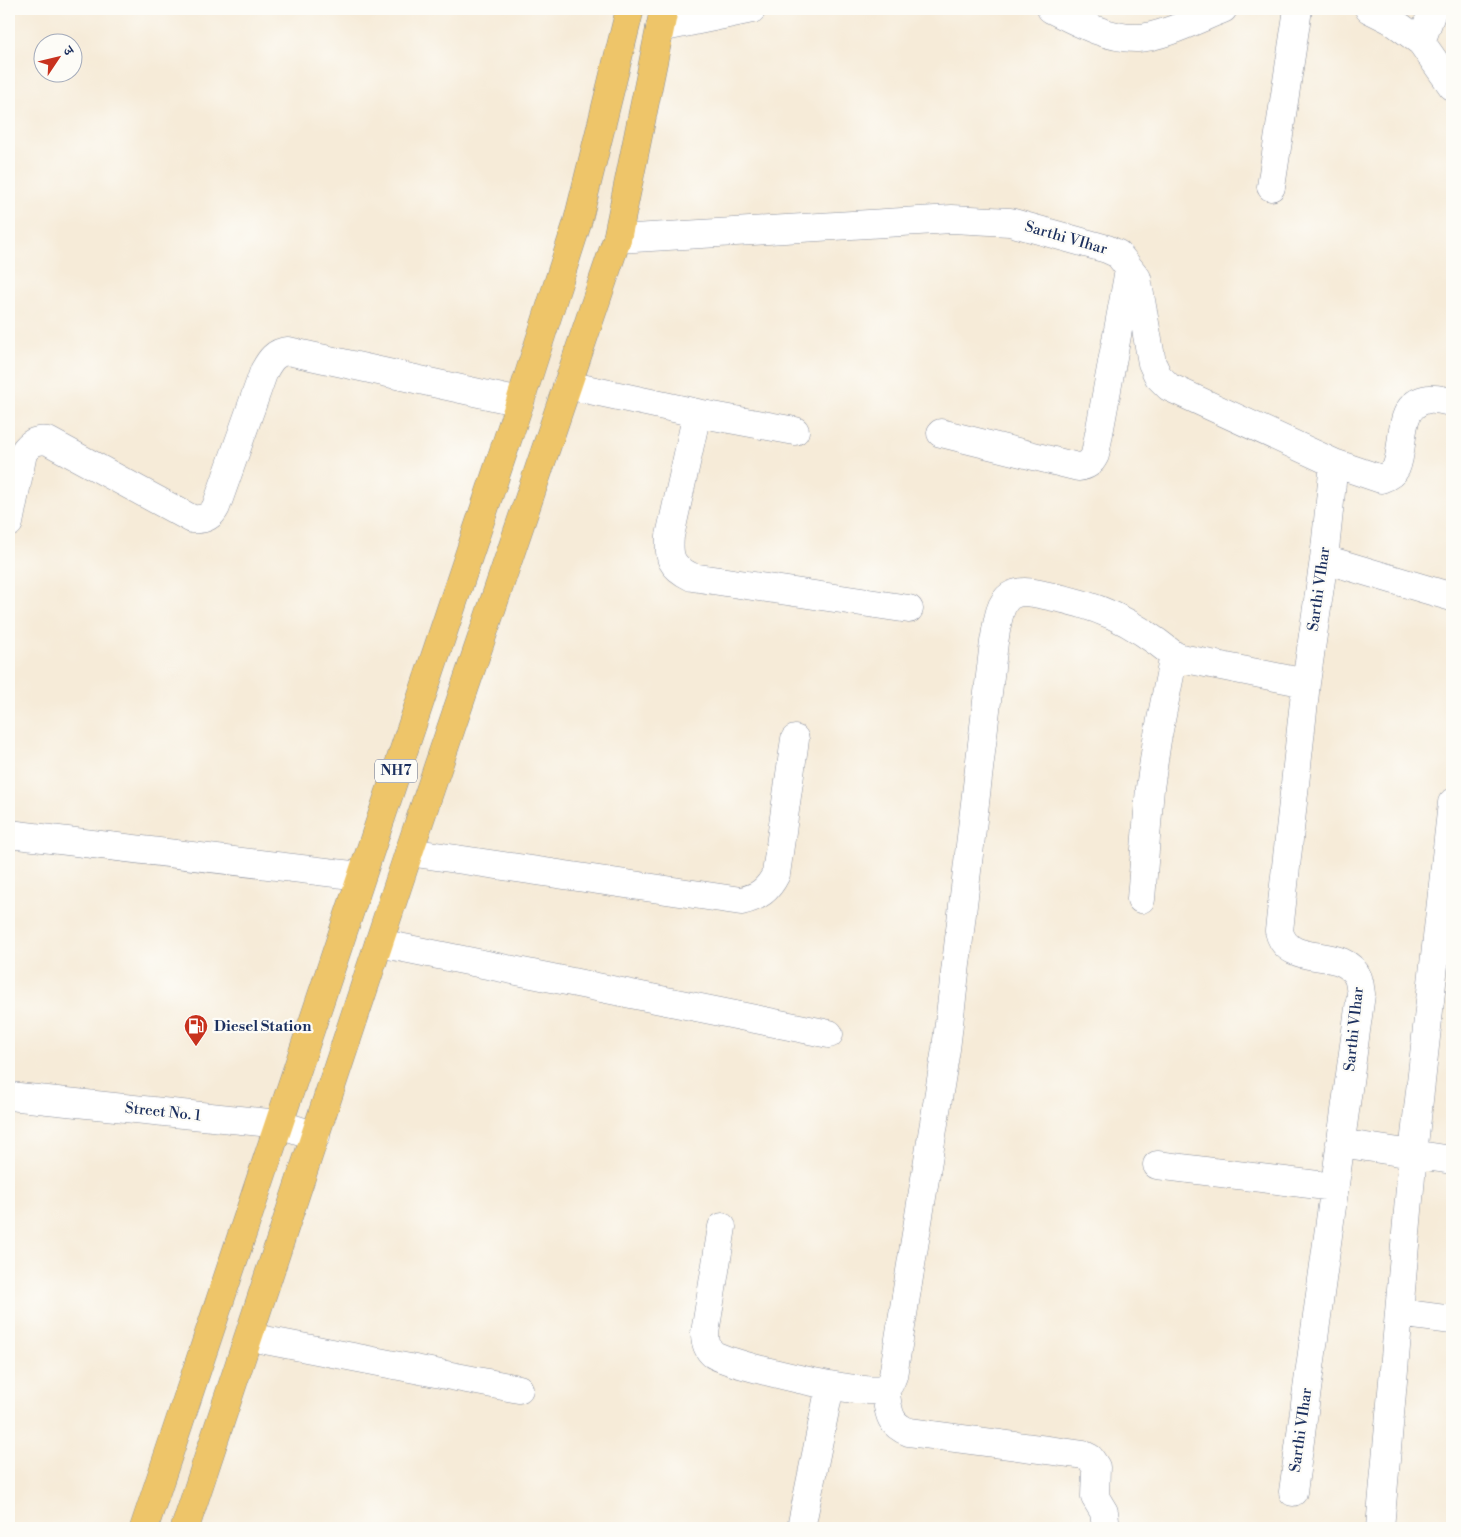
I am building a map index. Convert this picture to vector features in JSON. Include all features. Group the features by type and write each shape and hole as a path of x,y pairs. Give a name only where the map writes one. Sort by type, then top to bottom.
{"highway":[{"name":"NH7","path":"144,1528 360,876 520,402 577,224 630,9"},
{"name":"NH7","path":"185,1528 409,852 616,239 662,18"}],"street":[{"path":"662,18 752,9"},
{"path":"1051,9 1082,24 1109,34 1138,38 1158,34 1222,9"},
{"path":"1271,187 1298,9"},
{"path":"1369,9 1391,20 1421,42 1452,86"},
{"path":"1421,42 1433,9"},
{"name":"Sarthi VIhar","path":"616,239 952,219 1010,222 1107,249 1118,254 1137,278 1152,363 1158,376 1169,387 1334,463 1324,559 1306,683 1279,931 1280,938 1285,946 1294,952 1341,961 1350,967 1359,980 1361,994 1293,1492"},
{"path":"941,433 1078,467 1085,466 1091,462 1095,455 1130,267"},
{"path":"9,523 23,453 28,446 40,440 48,442 192,519 200,520 207,517 214,512 216,507 264,371 270,360 277,353 283,351 520,402"},
{"path":"567,385 696,413 795,431"},
{"path":"1334,463 1381,479 1391,475 1396,468 1406,418 1410,408 1430,399 1452,402"},
{"path":"696,413 670,536 670,559 675,566 692,576 909,609"},
{"path":"1324,559 1452,596"},
{"path":"722,1227 705,1333 705,1343 714,1355 730,1361 830,1386 860,1391 885,1389 893,1376 946,1049 994,642 1003,604 1009,597 1022,591 1093,606 1116,615 1141,629 1174,655 1188,660 1306,683"},
{"path":"1141,899 1150,788 1157,740 1174,655"},
{"path":"409,852 741,900 750,899 761,894 770,885 776,874 795,739"},
{"path":"1380,1528 1413,1154 1452,803"},
{"path":"9,834 360,876"},
{"path":"379,943 829,1034"},
{"name":"Street No. 1","path":"9,1096 279,1124 316,1136"},
{"path":"1340,1143 1452,1160"},
{"path":"1157,1165 1334,1187"},
{"path":"1399,1314 1452,1320"},
{"path":"248,1337 518,1390"},
{"path":"801,1528 830,1386"},
{"path":"885,1389 891,1419 901,1429 909,1432 1084,1455 1090,1458 1096,1467 1096,1498 1104,1512 1106,1528"}],"place":[{"name":"Diesel Station","path":"196,1047"}]}
